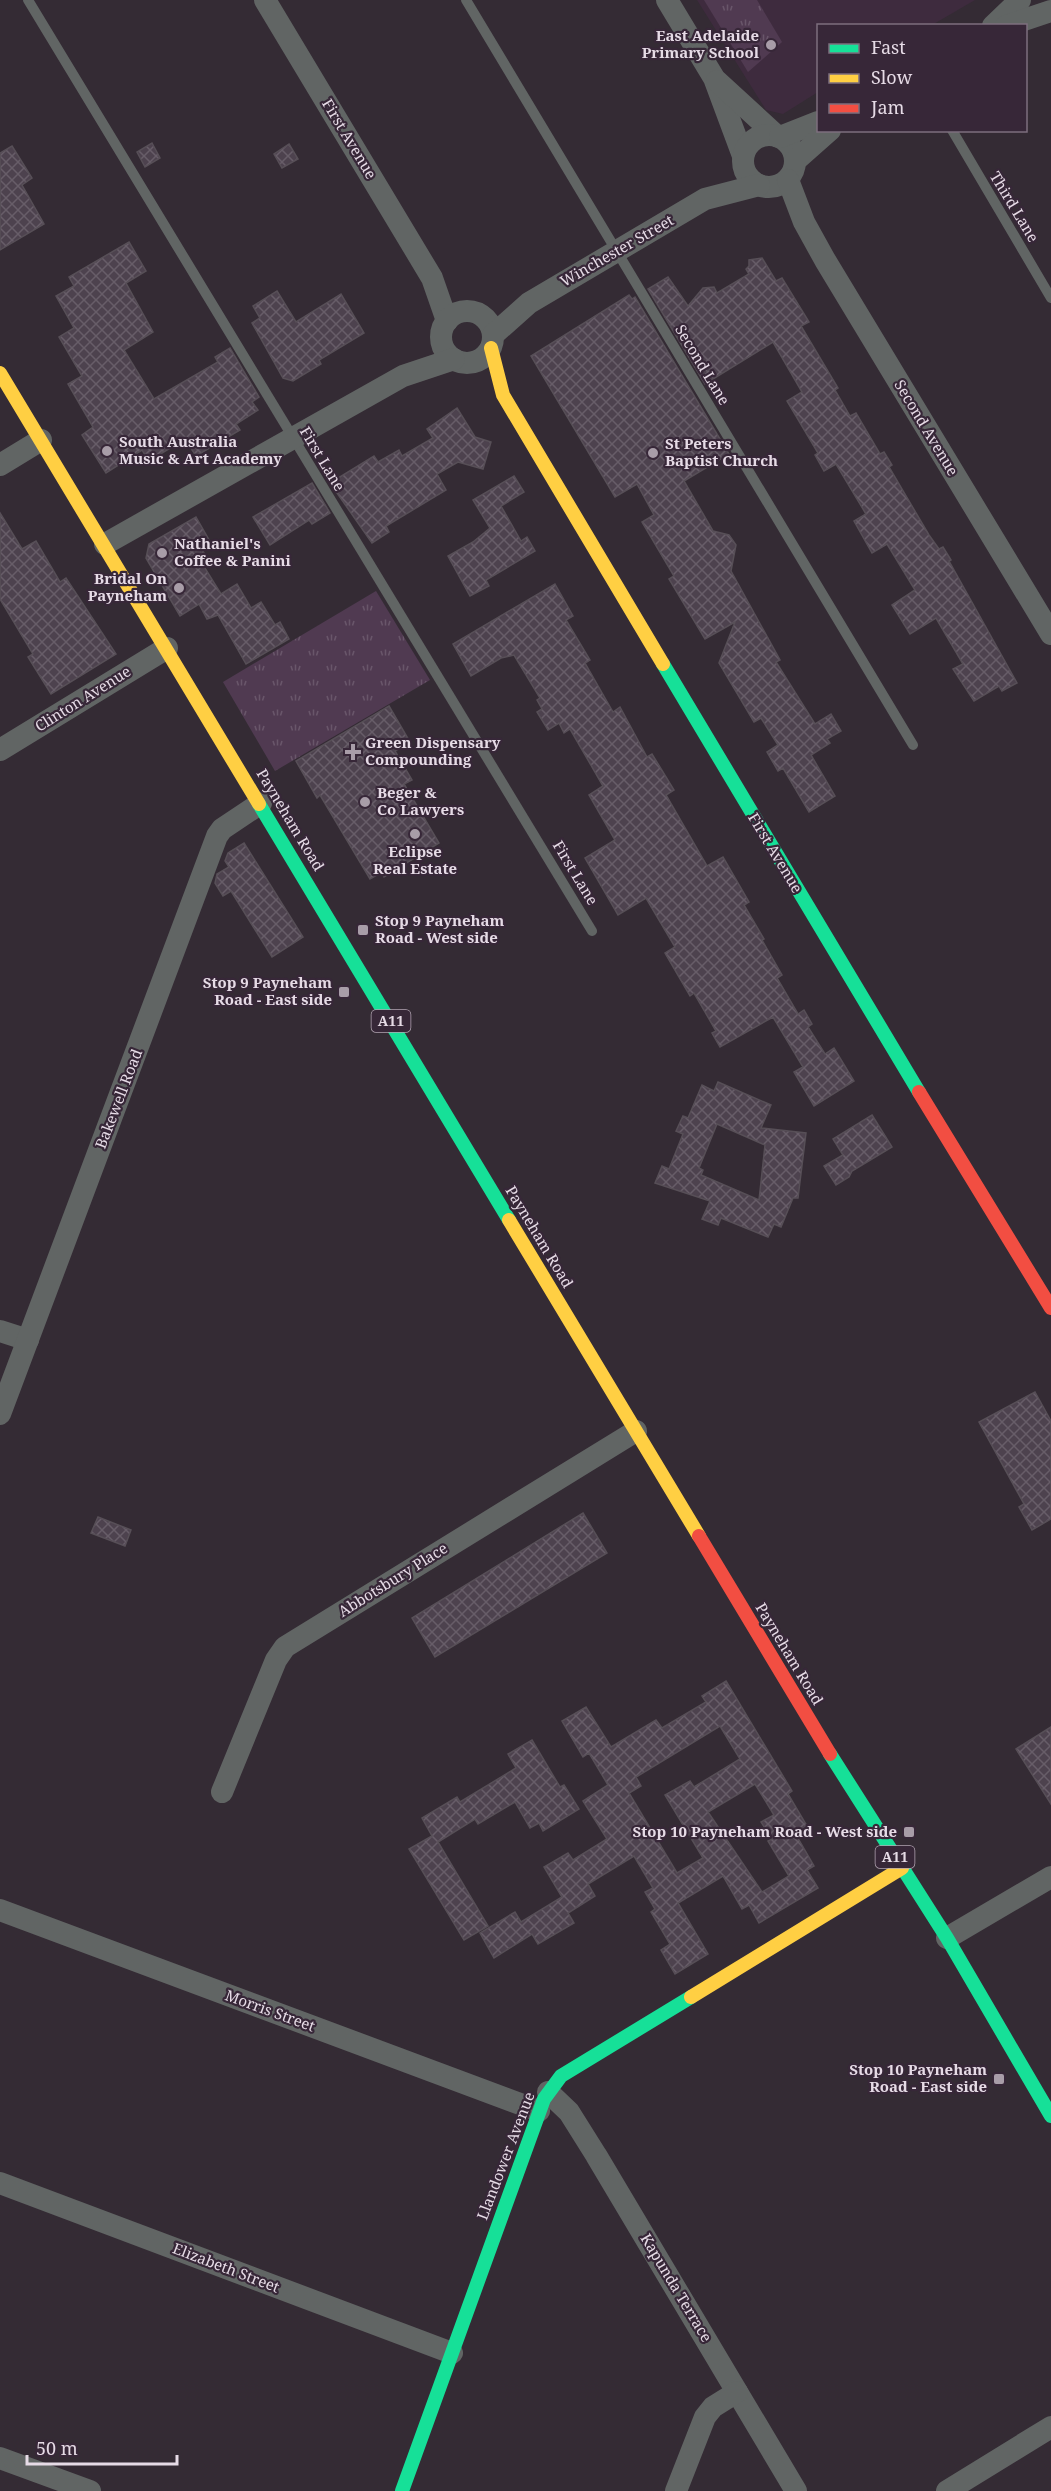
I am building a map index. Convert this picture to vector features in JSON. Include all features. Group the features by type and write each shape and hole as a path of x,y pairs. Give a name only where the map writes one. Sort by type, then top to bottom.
{"main road":[{"name":"First Avenue","path":"492,342 502,396 898,1058 1051,1308"},
{"name":"Payneham Road","path":"0,373 261,803 840,1771 947,1938 1051,2116"},
{"name":"Llandower Avenue","path":"402,2491 544,2102 561,2076 902,1868"}],"street":[{"name":"First Avenue","path":"265,0 459,321"},
{"path":"667,0 714,78 743,157 745,171 778,178 793,151 714,78"},
{"path":"995,24 1020,0"},
{"path":"1011,24 1051,9 1044,0"},
{"path":"743,157 748,145 756,138 767,135 779,137 817,123"},
{"name":"Winchester Street","path":"459,321 529,303 705,199 778,178 828,132"},
{"name":"Winchester Street","path":"705,199 743,157"},
{"name":"Second Avenue","path":"778,178 1051,634"},
{"name":"Winchester Street","path":"492,342 529,303"},
{"path":"403,376 459,321"},
{"path":"105,544 403,376 460,361 476,362 492,342 492,328 459,321"},
{"path":"459,321 443,346 460,361"},
{"name":"First Avenue","path":"460,361 502,396"},
{"path":"0,465 41,440"},
{"name":"Clinton Avenue","path":"0,750 166,648"},
{"name":"Bakewell Road","path":"0,1414 217,836 222,829 261,803"},
{"path":"0,1331 28,1340"},
{"name":"Abbotsbury Place","path":"222,1792 276,1660 285,1647 636,1431"},
{"path":"947,1938 1051,1877"},
{"name":"Morris Street","path":"0,1910 544,2102"},
{"name":"Kapunda Terrace","path":"544,2102 569,2112 796,2491"},
{"name":"Elizabeth Street","path":"0,2183 452,2353"},
{"path":"676,2491 705,2417 713,2407 737,2392"},
{"path":"947,2491 1051,2427"},
{"path":"0,2458 90,2491"}],"lane":[{"name":"First Lane","path":"28,0 592,931"},
{"name":"Second Lane","path":"466,0 913,745"},
{"name":"Third Lane","path":"953,132 1051,298"}],"shaded area":[{"name":"East Adelaide Primary School","path":"697,0 975,0 934,24 817,24 817,93 783,114 766,110"}],"green space":[{"path":"704,0 757,0 782,42 748,72"},
{"path":"376,591 430,680 275,771 223,682"}],"building":[{"path":"152,143 160,158 145,167 137,152"},
{"path":"289,144 298,159 282,168 274,154"},
{"path":"12,146 32,178 22,185 44,224 0,250 0,153"},
{"path":"129,242 146,271 126,283 153,332 124,350 154,399 218,362 215,357 230,348 259,397 252,402 258,410 236,424 240,430 196,456 185,439 149,461 142,450 106,473 82,435 93,427 68,384 82,376 59,337 74,328 56,296 74,286 69,277"},
{"path":"762,258 776,281 782,278 809,322 801,326 838,388 835,390 850,416 856,413 880,454 884,452 892,465 889,467 929,535 939,549 943,547 951,560 949,561 1017,683 1002,691 999,686 974,701 953,669 963,664 936,618 910,634 892,605 915,590 887,544 872,553 854,521 866,514 836,464 824,471 815,455 818,453 787,401 802,392 773,342 705,384 648,289 668,277 688,306 703,288 714,287 717,293 749,274 746,269 749,266 749,260"},
{"path":"277,291 296,322 341,294 364,333 319,360 321,364 293,381 283,378 252,323 260,318 253,306"},
{"path":"629,295 632,299 635,297 729,454 684,481 713,531 729,535 736,545 731,571 780,660 776,662 815,724 831,714 841,731 827,739 830,743 811,755 835,796 809,812 783,768 778,771 767,752 778,745 761,718 754,722 719,663 735,622 705,639 669,579 674,576 642,522 654,515 637,484 615,497 531,356"},
{"path":"457,408 475,437 491,442 483,469 458,462 437,474 446,490 386,526 389,532 372,543 330,483 374,456 378,462 399,450 402,456 433,438 427,429"},
{"path":"514,476 524,492 501,506 521,541 527,537 535,551 486,580 489,586 470,596 448,556 473,542 490,528 473,500"},
{"path":"312,483 330,513 312,524 309,520 270,545 253,517"},
{"path":"0,513 22,549 36,541 60,582 66,578 116,654 51,694 28,657 33,654 0,599"},
{"path":"196,517 212,545 203,551 208,561 203,565 221,594 237,584 251,608 261,602 275,625 280,622 289,639 246,664 218,615 207,619 199,604 180,616 146,558 149,544"},
{"path":"555,584 573,616 566,620 590,660 585,663 613,712 620,707 647,757 652,754 674,790 666,795 707,866 723,857 749,902 744,905 782,975 777,978 798,1014 804,1010 812,1024 808,1027 825,1054 834,1048 854,1081 814,1106 794,1072 803,1067 773,1017 720,1047 712,1033 716,1031 694,993 690,996 665,953 675,947 646,898 618,915 585,858 615,840 589,795 603,786 570,729 564,733 559,723 548,730 537,712 542,709 537,700 540,698 514,655 501,658 471,676 453,644"},
{"path":"389,706 410,742 395,751 412,780 404,784 439,843 384,877 382,872 370,879 320,795 317,798 296,761"},
{"path":"244,843 303,937 272,957 231,891 223,896 215,883 217,874 229,867 225,861 228,853"},
{"path":"718,1082 771,1105 761,1128 806,1133 798,1198 793,1198 781,1227 774,1224 768,1237 721,1218 718,1225 702,1219 710,1201 655,1183 662,1166 669,1169 683,1134 676,1131 683,1116 688,1118 702,1085 714,1091","holes":["717,1124 765,1145 759,1200 701,1175 703,1170 699,1168"]},
{"path":"872,1115 892,1147 852,1171 849,1177 836,1185 824,1166 843,1155 833,1139"},
{"path":"1035,1392 1051,1421 1051,1519 1032,1530 1019,1507 1024,1504 979,1422"},
{"path":"583,1513 607,1553 435,1657 412,1618"},
{"path":"98,1517 131,1530 125,1546 91,1533"},
{"path":"726,1681 792,1791 788,1794 807,1826 795,1833 814,1866 807,1870 818,1888 759,1923 749,1905 742,1909 723,1876 678,1903 708,1954 675,1974 661,1950 670,1944 651,1912 655,1909 645,1892 653,1888 634,1856 588,1884 595,1896 568,1913 574,1923 538,1944 532,1934 494,1958 480,1933 515,1912 521,1922 562,1897 544,1867 568,1853 573,1860 607,1839 583,1801 608,1785 589,1753 583,1757 562,1721 586,1707 611,1747 656,1720 662,1728 706,1702 702,1696","holes":["720,1726 740,1759 694,1787 690,1781 665,1795 703,1858 677,1873 629,1793 641,1786 636,1777","755,1784 774,1815 761,1822 772,1839 768,1841 789,1876 762,1892 708,1812"]},
{"path":"1051,1727 1051,1804 1016,1749"},
{"path":"532,1740 560,1787 564,1785 579,1809 543,1831 539,1823 530,1828 515,1802 478,1824 475,1819 438,1842 488,1926 464,1940 409,1849 432,1836 422,1818 457,1797 460,1802 516,1768 508,1754"}],"traffic: fast":[{"path":"663,664 919,1092"},
{"path":"259,804 509,1220"},
{"path":"830,1754 947,1938 1051,2116"},
{"path":"402,2491 544,2099 561,2076 691,1997"}],"traffic: slow":[{"path":"491,348 503,395 663,664"},
{"path":"0,373 259,804"},
{"path":"509,1220 699,1536"},
{"path":"691,1997 902,1868"}],"traffic: jam":[{"path":"919,1092 1051,1308"},
{"path":"699,1536 830,1754"}],"place":[{"name":"East Adelaide Primary School","path":"771,45"},
{"name":"South Australia Music & Art Academy","path":"107,451"},
{"name":"St Peters Baptist Church","path":"653,453"},
{"name":"Nathaniel's Coffee & Panini","path":"162,553"},
{"name":"Bridal On Payneham","path":"179,588"},
{"name":"Green Dispensary Compounding","path":"353,752"},
{"name":"Beger & Co Lawyers","path":"365,802"},
{"name":"Eclipse Real Estate","path":"415,834"},
{"name":"Stop 9 Payneham Road - West side","path":"363,930"},
{"name":"Stop 9 Payneham Road - East side","path":"344,992"},
{"name":"Stop 10 Payneham Road - West side","path":"909,1832"},
{"name":"Stop 10 Payneham Road - East side","path":"999,2079"}]}
